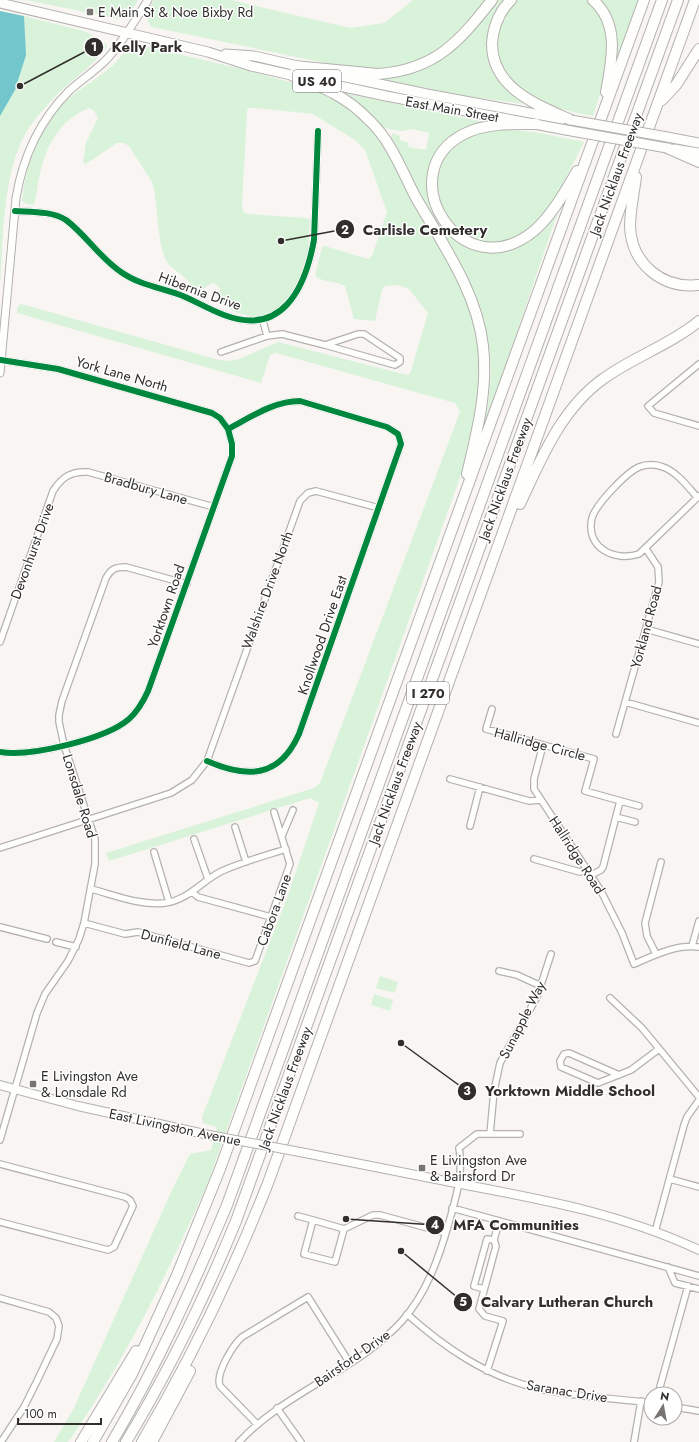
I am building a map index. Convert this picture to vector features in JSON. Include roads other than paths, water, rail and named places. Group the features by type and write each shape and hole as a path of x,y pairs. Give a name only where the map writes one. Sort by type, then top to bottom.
{"highway":[{"path":"294,71 378,74 391,73 414,67 433,59 456,43 472,26 492,0"},
{"path":"512,0 500,14 494,30 492,51 498,69 509,86 520,94 533,103 571,120"},
{"path":"593,0 605,14 612,45 610,71 601,120"},
{"path":"93,1442 132,1374 177,1276 220,1169 644,0"},
{"name":"Jack Nicklaus Freeway","path":"112,1442 171,1332 202,1265 227,1205 662,0"},
{"name":"Jack Nicklaus Freeway","path":"126,1442 182,1343 215,1272 236,1221 678,0"},
{"path":"142,1442 171,1393 235,1262 268,1183 696,0"},
{"path":"658,104 676,84 699,49"},
{"path":"294,71 332,90 353,105 372,122 390,148 452,260 474,309 483,345 484,384 479,426 456,520"},
{"path":"536,124 506,124 473,130 459,136 443,151 434,172 434,199 441,218 458,236 474,244 494,247 504,246 524,238 536,229 547,217 573,179 590,148"},
{"path":"667,148 699,162"},
{"path":"640,155 630,225 634,246 646,266 659,278 677,285 699,285"},
{"path":"504,531 513,517 558,427 588,391 608,375 699,321"},
{"path":"152,1442 201,1349 228,1290 235,1262"},
{"path":"81,1442 156,1319"},
{"path":"76,1442 100,1409"}],"main road":[{"name":"East Main Street","path":"0,3 208,52 251,66 294,71 699,143"},
{"name":"East Main Street","path":"294,71 386,96 566,130 699,153"},
{"name":"East Livingston Avenue","path":"0,1085 85,1107 208,1135 559,1203 620,1220 655,1232 699,1250"}],"street":[{"path":"0,373 15,211 22,171 31,144 38,131 59,102 107,59 148,0"},
{"path":"267,336 263,321 277,315 289,303 308,267 312,254 314,240 318,131"},
{"name":"Hibernia Drive","path":"15,211 44,213 65,220 113,266 130,278 181,295 224,315 241,320 263,321"},
{"path":"222,352 267,336 282,334 395,365 400,362 401,359 364,334 358,334 325,345"},
{"name":"York Lane North","path":"1,360 58,368 208,411 220,418 228,429"},
{"path":"699,364 648,406 654,413 699,426"},
{"name":"Knollwood Drive East","path":"207,761 226,769 248,773 274,765 292,749 300,734 400,451 400,438 395,431 387,427 300,401 287,401 275,405 228,429"},
{"name":"Yorktown Road","path":"0,752 27,753 64,745 119,726 136,711 148,691 232,456 232,444 228,429"},
{"path":"659,465 672,472 698,497 646,549 632,557 616,556 602,549 593,535 592,519 596,509 625,477 640,467 659,465"},
{"name":"Bradbury Lane","path":"78,471 88,472 214,507"},
{"name":"Devonhurst Drive","path":"0,642 53,491 59,482 68,474 78,471"},
{"name":"Walshire Drive North","path":"0,848 171,793 192,780 207,761 300,501 308,493 316,491 379,508"},
{"name":"Yorkland Road","path":"616,734 659,582 659,570 657,563 646,549"},
{"name":"Lonsdale Road","path":"0,1140 36,1012 44,994 76,947 84,923 95,864 96,846 64,745 59,722 60,708 106,578 110,571 117,567 126,567 187,584"},
{"path":"646,629 699,644"},
{"path":"625,702 699,723"},
{"name":"Hallridge Circle","path":"492,708 486,729 594,759 585,791 639,806"},
{"name":"Hallridge Road","path":"543,744 534,790 591,875 612,913 634,964 656,954"},
{"path":"450,778 480,788 529,801 540,800"},
{"path":"470,826 480,788"},
{"path":"591,875 601,870 603,867 620,801"},
{"path":"282,836 293,810"},
{"name":"Cabora Lane","path":"254,961 290,864 274,812"},
{"path":"616,817 635,822"},
{"path":"235,826 246,862"},
{"path":"194,839 208,879"},
{"path":"91,889 146,902 169,902 192,892 208,879 230,868 286,849"},
{"path":"154,852 169,902"},
{"path":"534,859 580,872 586,869"},
{"path":"661,862 645,923 647,936 656,954 672,949 692,946 699,947"},
{"path":"192,892 198,896 271,916"},
{"path":"692,946 699,921"},
{"name":"Dunfield Lane","path":"84,923 125,934 138,932 249,963 254,961"},
{"path":"0,927 47,939"},
{"path":"56,942 76,947"},
{"name":"Sunapple Way","path":"490,1134 494,1091 500,1063 537,997 551,954"},
{"path":"499,971 517,975 541,986"},
{"path":"610,998 642,1028 699,1099 687,1117 655,1232"},
{"path":"619,1075 569,1053 564,1054 560,1061 561,1067 598,1083 619,1075 631,1070 659,1049"},
{"name":"Bairsford Drive","path":"239,1442 256,1424 277,1408 379,1342 407,1314 427,1285 446,1233 459,1183 461,1162 459,1148 477,1134 490,1134"},
{"path":"490,1134 520,1134"},
{"path":"0,1164 125,1197 130,1200 132,1204 132,1209 112,1249 105,1250 0,1222"},
{"path":"670,1179 699,1187"},
{"path":"452,1208 699,1276"},
{"path":"298,1216 344,1229 377,1215 446,1233"},
{"path":"313,1220 304,1254 335,1262 344,1229"},
{"path":"487,1371 503,1322 484,1316 479,1309 496,1246 494,1240 499,1221"},
{"path":"484,1289 474,1286 487,1239 494,1240"},
{"path":"668,1267 675,1283 699,1289"},
{"path":"660,1386 688,1286"},
{"path":"256,1424 220,1386 218,1380 219,1375 238,1341 308,1297 349,1362"},
{"path":"0,1298 45,1310 53,1315 58,1322 59,1331 57,1339 24,1407 1,1442"},
{"name":"Saranac Drive","path":"407,1314 430,1334 487,1371 543,1390 643,1402"},
{"path":"634,1442 640,1401"},
{"path":"277,1408 301,1442"},
{"path":"683,1408 699,1411"}],"water":[{"path":"0,11 24,16 26,55 15,90 0,116"}],"place":[{"name":"E Main St & Noe Bixby Rd","path":"90,12"},
{"name":"Kelly Park","path":"20,86"},
{"name":"Carlisle Cemetery","path":"281,241"},
{"name":"Yorktown Middle School","path":"401,1043"},
{"name":"E Livingston Ave & Lonsdale Rd","path":"33,1084"},
{"name":"E Livingston Ave & Bairsford Dr","path":"422,1168"},
{"name":"MFA Communities","path":"346,1219"},
{"name":"Calvary Lutheran Church","path":"401,1251"}]}
